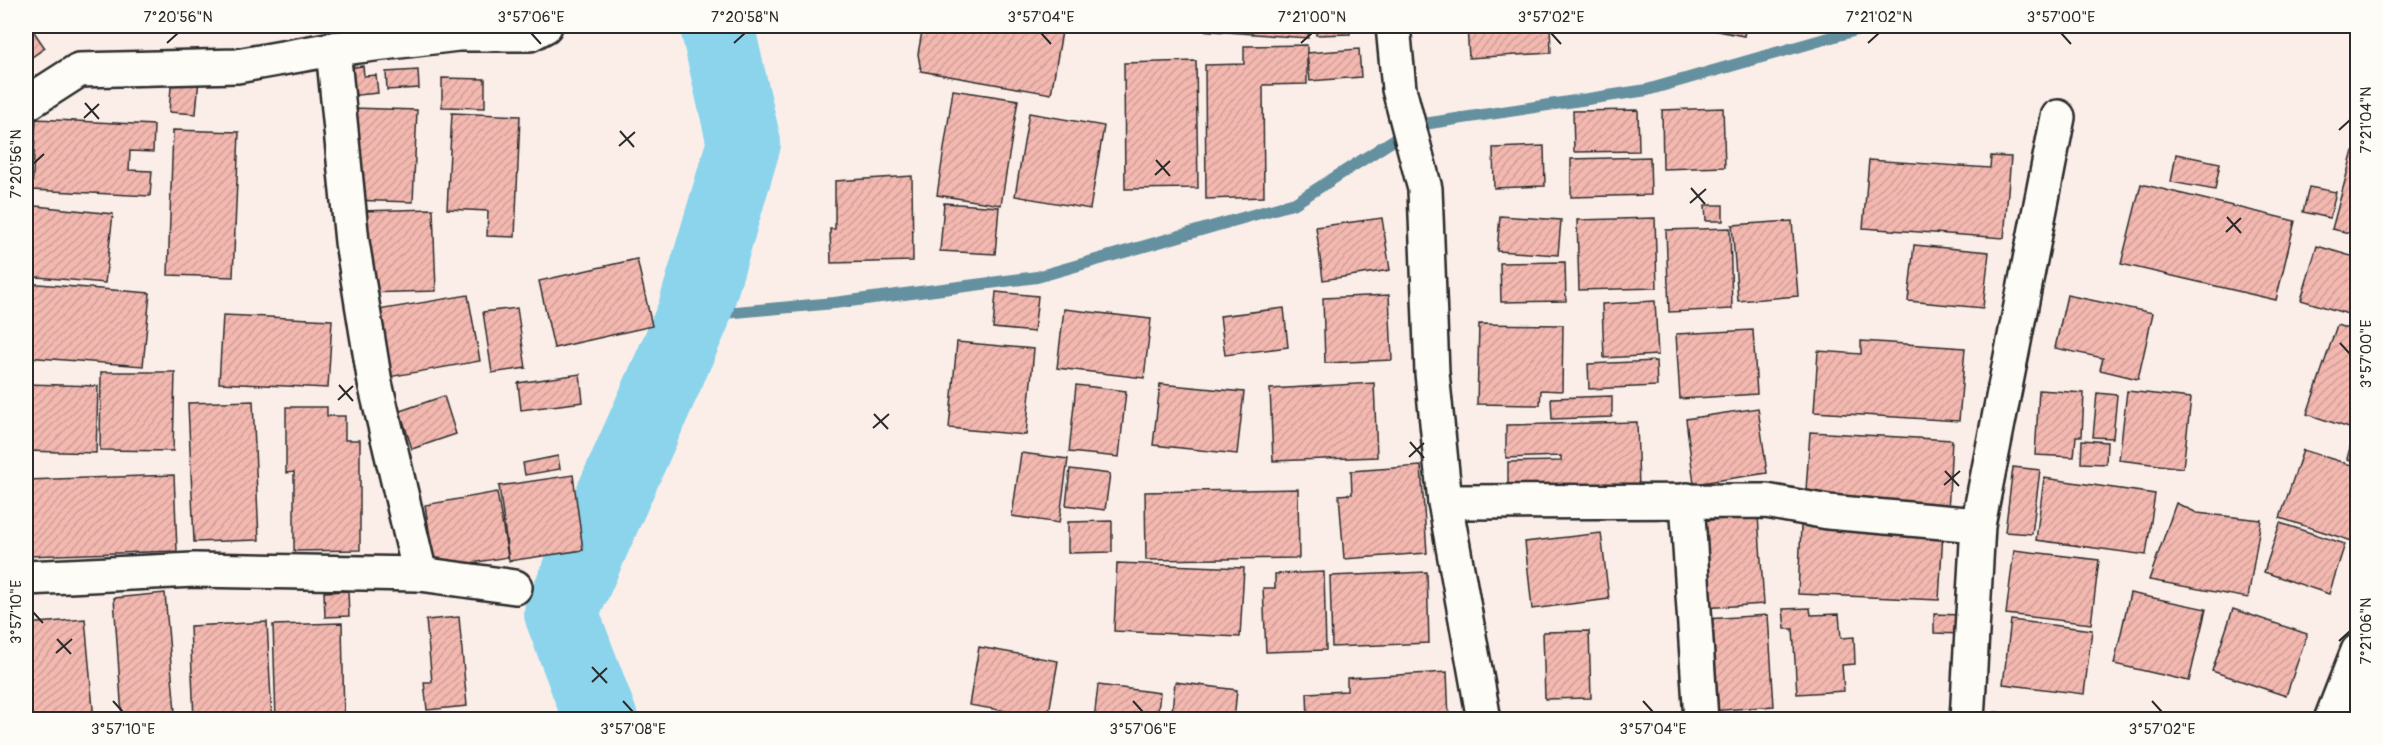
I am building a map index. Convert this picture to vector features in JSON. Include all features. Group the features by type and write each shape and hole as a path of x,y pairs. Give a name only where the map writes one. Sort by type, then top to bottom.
{"street":[{"path":"26,104 79,70 237,66 333,49 458,34 530,34 545,26"},
{"path":"1393,26 1399,89 1425,189 1432,373 1445,502 1484,720"},
{"path":"333,49 352,242 375,383 420,574"},
{"path":"1967,720 1978,525 2058,117"},
{"path":"1687,500 1701,720"},
{"path":"1445,502 1766,501 1828,512 1978,525"},
{"path":"26,578 194,570 420,574 515,587"},
{"path":"2331,720 2358,651"}],"building":[{"path":"26,26 30,26 45,48 26,61"},
{"path":"923,26 1063,26 1051,94 921,71 918,54"},
{"path":"1173,26 1309,26 1308,38 1172,28"},
{"path":"1316,26 1350,26 1350,34 1316,35"},
{"path":"1467,26 1550,26 1551,53 1469,58"},
{"path":"1693,26 1746,26 1744,36"},
{"path":"1307,45 1307,84 1263,85 1264,197 1206,199 1205,65 1244,64 1244,46"},
{"path":"1359,49 1361,77 1310,81 1307,53"},
{"path":"1196,61 1198,188 1125,189 1124,63"},
{"path":"363,66 364,76 376,75 378,93 348,96 345,68"},
{"path":"418,70 419,88 387,90 386,72"},
{"path":"172,75 199,78 196,114 169,112"},
{"path":"442,78 485,79 485,108 442,107"},
{"path":"953,90 1018,100 1001,205 937,195"},
{"path":"352,108 417,110 413,202 348,200"},
{"path":"1723,108 1725,167 1663,169 1662,110"},
{"path":"1638,110 1639,151 1574,152 1573,111"},
{"path":"452,113 520,116 515,237 487,236 488,211 447,209"},
{"path":"1029,113 1104,126 1090,209 1015,196"},
{"path":"36,119 154,125 153,152 130,151 129,170 152,171 150,196 32,190"},
{"path":"173,130 239,132 233,277 168,275"},
{"path":"1544,146 1545,186 1494,188 1493,148"},
{"path":"2353,151 2358,152 2358,235 2332,229"},
{"path":"2176,154 2220,163 2215,190 2171,182"},
{"path":"1991,156 2011,157 2004,238 1863,228 1869,160 1990,168"},
{"path":"1650,157 1651,195 1571,197 1571,159"},
{"path":"912,176 913,261 831,263 830,229 835,229 835,181"},
{"path":"2141,184 2295,221 2276,300 2121,264"},
{"path":"2309,187 2336,192 2330,218 2303,212"},
{"path":"944,203 999,207 995,254 940,251"},
{"path":"26,205 113,214 105,283 26,276"},
{"path":"1705,205 1723,205 1723,221 1706,221"},
{"path":"433,209 436,291 364,293 361,211"},
{"path":"1500,216 1561,220 1558,255 1497,251"},
{"path":"1382,218 1390,270 1323,280 1316,227"},
{"path":"1655,218 1657,288 1579,290 1577,220"},
{"path":"1792,221 1798,296 1738,301 1732,225"},
{"path":"1730,228 1732,309 1669,312 1666,230"},
{"path":"1914,245 1989,252 1983,308 1908,301"},
{"path":"2317,246 2358,258 2358,317 2301,300"},
{"path":"637,259 652,326 554,348 539,281"},
{"path":"1565,262 1566,301 1501,302 1500,263"},
{"path":"26,283 150,293 143,366 26,357"},
{"path":"996,292 1038,296 1034,332 993,328"},
{"path":"468,295 480,361 383,378 372,311"},
{"path":"1389,295 1392,360 1325,363 1323,298"},
{"path":"2067,295 2153,313 2138,379 2100,370 2103,358 2055,348"},
{"path":"1655,301 1658,355 1604,358 1602,304"},
{"path":"517,308 526,368 492,373 483,312"},
{"path":"1284,308 1288,347 1225,355 1220,316"},
{"path":"1064,309 1151,319 1144,378 1057,368"},
{"path":"223,315 332,320 328,388 219,383"},
{"path":"1479,324 1563,325 1562,391 1541,390 1540,405 1477,404"},
{"path":"2337,325 2358,332 2358,431 2307,414"},
{"path":"1753,330 1757,394 1680,399 1676,334"},
{"path":"1861,341 1965,348 1959,421 1814,412 1818,351 1861,354"},
{"path":"957,342 1034,349 1026,435 949,428"},
{"path":"1656,361 1657,386 1589,389 1588,364"},
{"path":"101,372 175,372 173,451 100,450"},
{"path":"580,374 583,402 521,410 518,383"},
{"path":"1374,383 1377,457 1273,461 1270,389"},
{"path":"26,384 98,386 96,453 26,451"},
{"path":"1160,384 1244,392 1237,454 1153,445"},
{"path":"1076,385 1126,391 1119,457 1069,452"},
{"path":"2039,390 2084,393 2082,436 2076,436 2074,457 2035,455"},
{"path":"2127,391 2191,398 2183,468 2119,460"},
{"path":"2097,393 2117,395 2113,438 2093,437"},
{"path":"444,396 456,434 412,449 400,411"},
{"path":"1612,396 1612,417 1552,419 1551,398"},
{"path":"253,401 259,540 194,542 188,403"},
{"path":"286,407 327,407 327,416 345,416 345,440 360,440 360,550 294,551 294,472 286,473"},
{"path":"1758,408 1767,473 1694,484 1686,419"},
{"path":"1637,422 1639,489 1508,493 1508,462 1561,461 1561,456 1506,458 1506,425"},
{"path":"1810,432 1952,440 1948,513 1805,505"},
{"path":"2082,440 2107,442 2106,464 2081,463"},
{"path":"2351,444 2358,446 2358,462 2347,459"},
{"path":"2303,450 2358,467 2355,542 2280,518"},
{"path":"1021,453 1068,459 1059,523 1012,516"},
{"path":"558,456 560,469 525,475 523,463"},
{"path":"1421,466 1427,553 1344,559 1339,495 1352,494 1351,471"},
{"path":"2013,467 2040,470 2032,534 2005,532"},
{"path":"1070,469 1110,474 1105,510 1066,505"},
{"path":"174,475 177,551 27,556 26,480"},
{"path":"573,475 583,550 509,561 499,486"},
{"path":"2044,478 2155,494 2146,555 2036,540"},
{"path":"1298,489 1299,558 1146,560 1145,492"},
{"path":"497,492 508,557 435,569 425,505"},
{"path":"2176,503 2197,513 2261,520 2248,598 2149,580"},
{"path":"1758,516 1764,604 1703,608 1698,521"},
{"path":"1112,521 1112,552 1068,553 1068,522"},
{"path":"2280,523 2345,544 2329,594 2264,572"},
{"path":"1801,526 1943,532 1939,600 1798,594"},
{"path":"1601,533 1609,599 1532,609 1525,542"},
{"path":"2014,550 2099,560 2091,624 2006,614"},
{"path":"1117,563 1244,568 1240,637 1114,631"},
{"path":"1324,572 1326,650 1266,652 1263,588 1275,588 1275,574"},
{"path":"1427,572 1429,643 1332,647 1330,576"},
{"path":"348,591 349,616 325,617 324,592"},
{"path":"165,593 175,712 122,716 114,598"},
{"path":"2130,593 2206,609 2189,681 2114,664"},
{"path":"1810,608 1811,615 1839,614 1841,638 1854,637 1855,664 1842,665 1844,691 1797,694 1793,629 1785,629 1783,609"},
{"path":"2233,609 2307,634 2286,696 2212,671"},
{"path":"1934,614 1961,615 1960,634 1934,633"},
{"path":"1768,615 1774,706 1711,711 1706,619"},
{"path":"459,617 467,706 427,710 424,682 432,682 426,620"},
{"path":"85,619 94,720 26,720 26,624"},
{"path":"2011,620 2092,630 2084,694 2003,684"},
{"path":"267,622 272,720 194,720 190,626"},
{"path":"342,623 344,720 276,720 273,625"},
{"path":"1589,631 1591,698 1545,699 1543,632"},
{"path":"979,647 1058,661 1048,718 969,705"},
{"path":"1447,672 1449,720 1308,720 1307,693 1347,691 1347,678"},
{"path":"1175,682 1237,690 1234,720 1171,720"},
{"path":"1098,685 1160,693 1157,720 1094,720"},
{"path":"1995,712 2056,720 1994,720"}],"waterway":[{"path":"601,720 561,613 693,316 744,143 717,26"},
{"path":"693,316 834,303 1037,277 1295,203 1417,125 1647,90 1870,26"}]}
